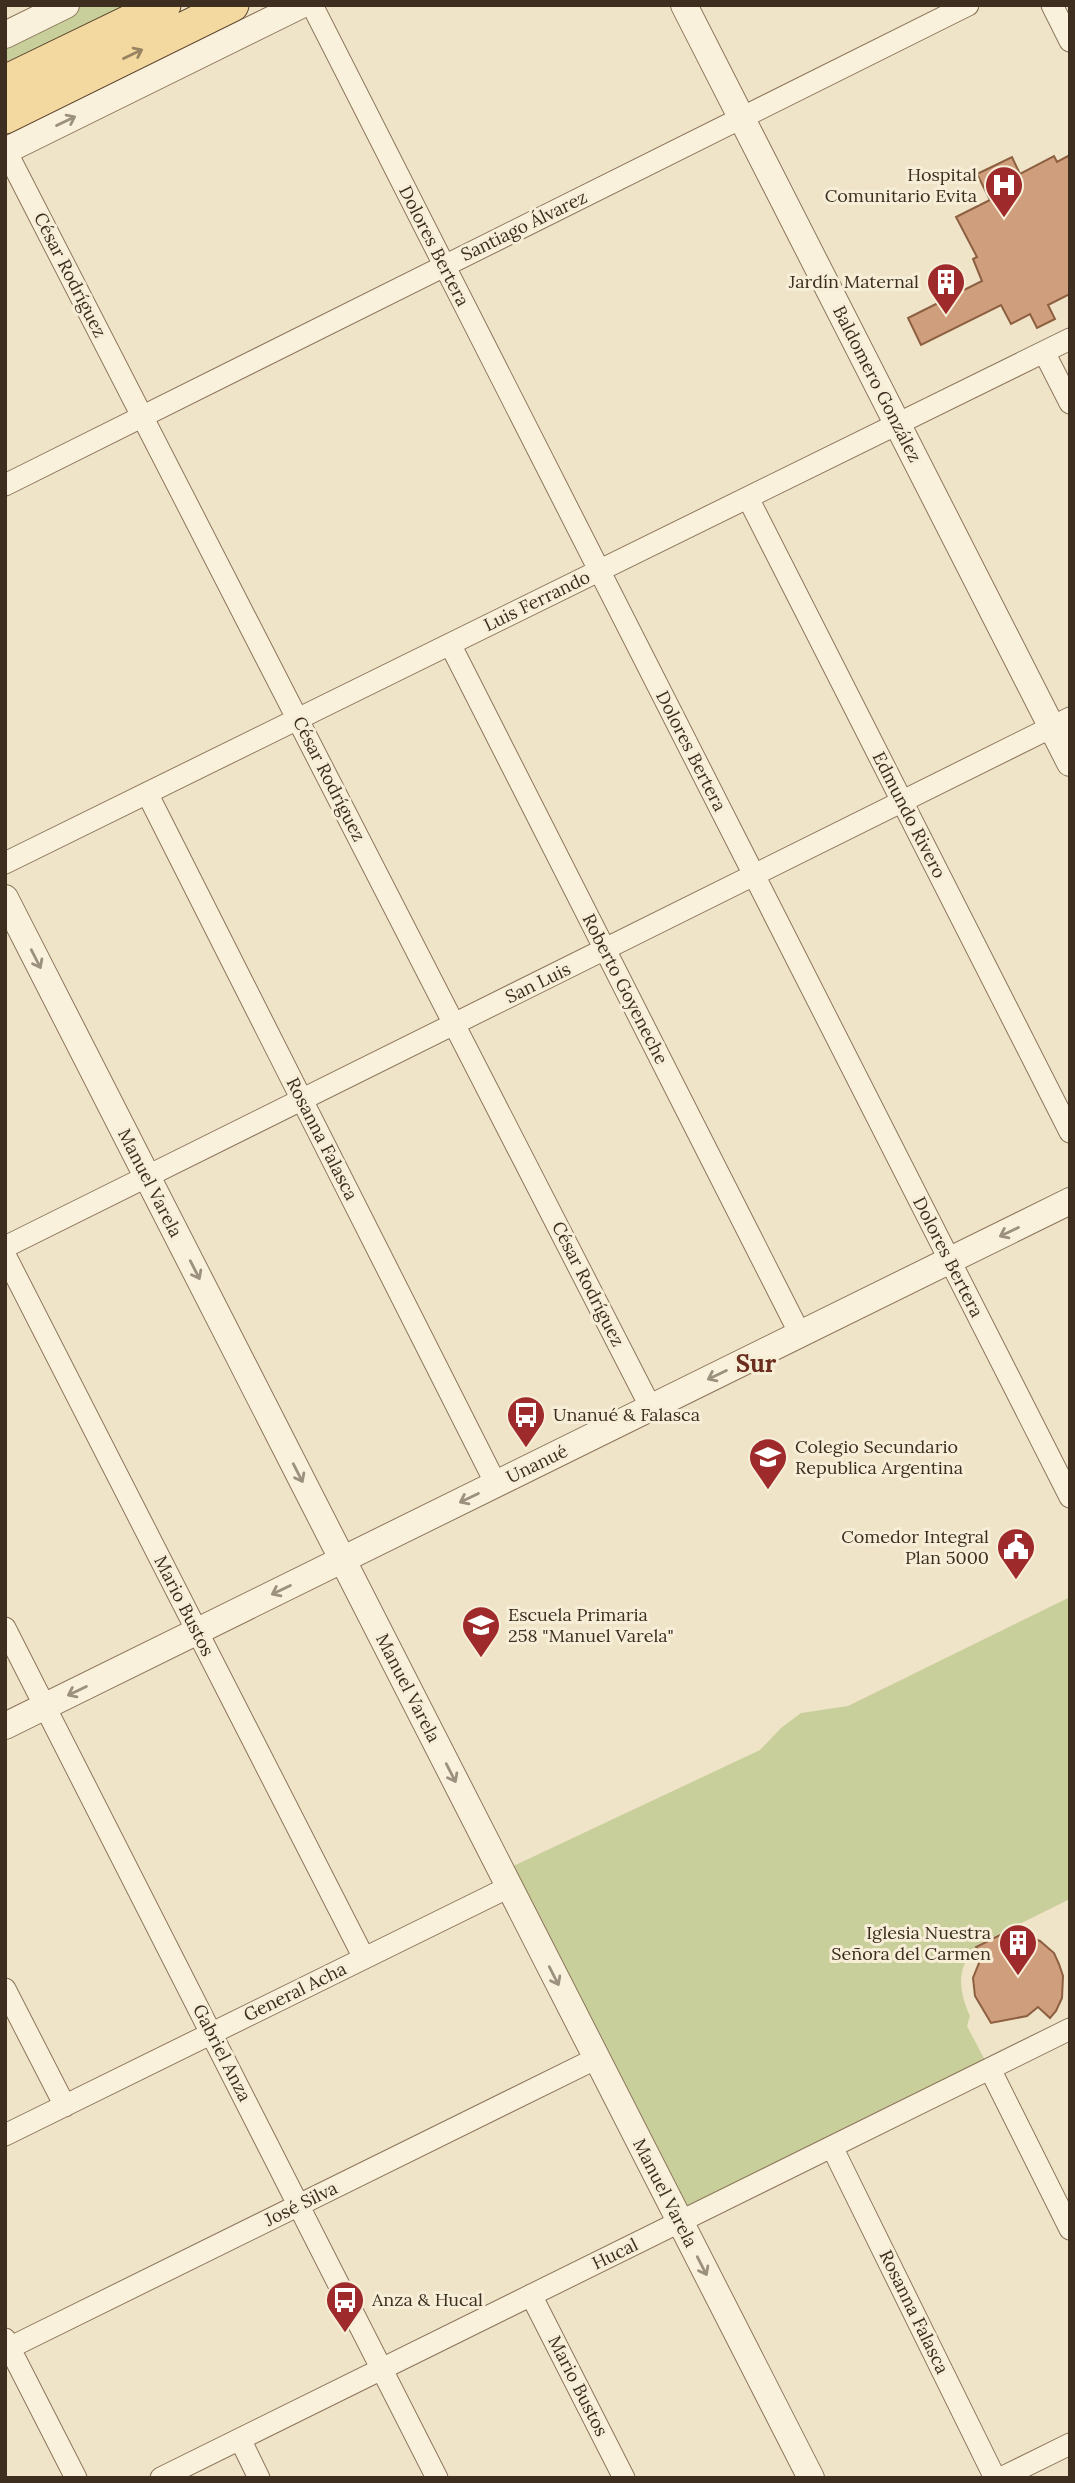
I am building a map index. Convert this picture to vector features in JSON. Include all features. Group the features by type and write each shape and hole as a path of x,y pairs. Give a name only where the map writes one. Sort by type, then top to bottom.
{"main road":[{"path":"5,82 164,5"},
{"path":"5,117 232,5"}],"street":[{"path":"5,35 66,5"},
{"path":"6,151 301,5"},
{"name":"Dolores Bertera","path":"312,5 1070,1497"},
{"name":"Baldomero González","path":"684,5 897,424 1061,723 1070,763"},
{"name":"Santiago Álvarez","path":"5,485 968,5"},
{"path":"1052,5 1070,41"},
{"name":"César Rodríguez","path":"6,151 651,1408"},
{"name":"Luis Ferrando","path":"5,863 1070,339"},
{"path":"1044,352 1070,403"},
{"name":"Edmundo Rivero","path":"748,498 1070,1132"},
{"name":"Roberto Goyeneche","path":"450,644 800,1335"},
{"name":"San Luis","path":"5,1247 1061,723"},
{"name":"Rosanna Falasca","path":"147,793 496,1484"},
{"name":"Manuel Varela","path":"5,898 811,2478"},
{"name":"Unanué","path":"5,1726 1070,1201"},
{"name":"Mario Bustos","path":"5,1255 364,1958"},
{"name":"Gabriel Anza","path":"5,1628 437,2478"},
{"name":"General Acha","path":"5,2135 509,1886"},
{"path":"5,1989 65,2106"},
{"name":"Hucal","path":"161,2478 1070,2029"},
{"name":"José Silva","path":"7,2346 597,2058"},
{"path":"990,2069 1070,2229"},
{"name":"Rosanna Falasca","path":"832,2147 995,2478"},
{"name":"Mario Bustos","path":"531,2295 624,2478"},
{"path":"7,2346 76,2478"},
{"path":"240,2439 259,2478"},
{"path":"1002,2478 1070,2444"}],"green space":[{"path":"84,5 142,5 5,72 5,43"},
{"path":"1070,1597 1070,1899 975,1946 977,1950 965,1964 961,1981 970,2016 967,2026 988,2066 685,2217 509,1868 760,1750 781,1728 801,1713 848,1706"}],"building":[{"path":"1070,155 1070,294 1048,305 1055,319 1037,328 1030,314 1011,324 1001,305 921,345 908,318 982,281 973,259 977,257 956,217 990,200 977,174 1012,157 1020,174 1054,156 1057,162"},
{"name":"Iglesia Nuestra Señora del Carmen","path":"1010,1930 1040,1941 1054,1953 1059,1964 1063,1976 1062,1998 1050,2018 1038,2007 1027,2016 991,2023 975,1996 973,1978 981,1958 976,1947"}],"place":[{"name":"Hospital Comunitario Evita","path":"1004,219"},
{"name":"Jardín Maternal","path":"946,316"},
{"name":"Unanué & Falasca","path":"526,1449"},
{"name":"Colegio Secundario Republica Argentina","path":"768,1491"},
{"name":"Comedor Integral Plan 5000","path":"1016,1581"},
{"name":"Escuela Primaria 258 \"Manuel Varela\"","path":"481,1659"},
{"name":"Iglesia Nuestra Señora del Carmen","path":"1018,1977"},
{"name":"Anza & Hucal","path":"345,2334"}],"district":[{"name":"Sur","path":"756,1364"}]}
